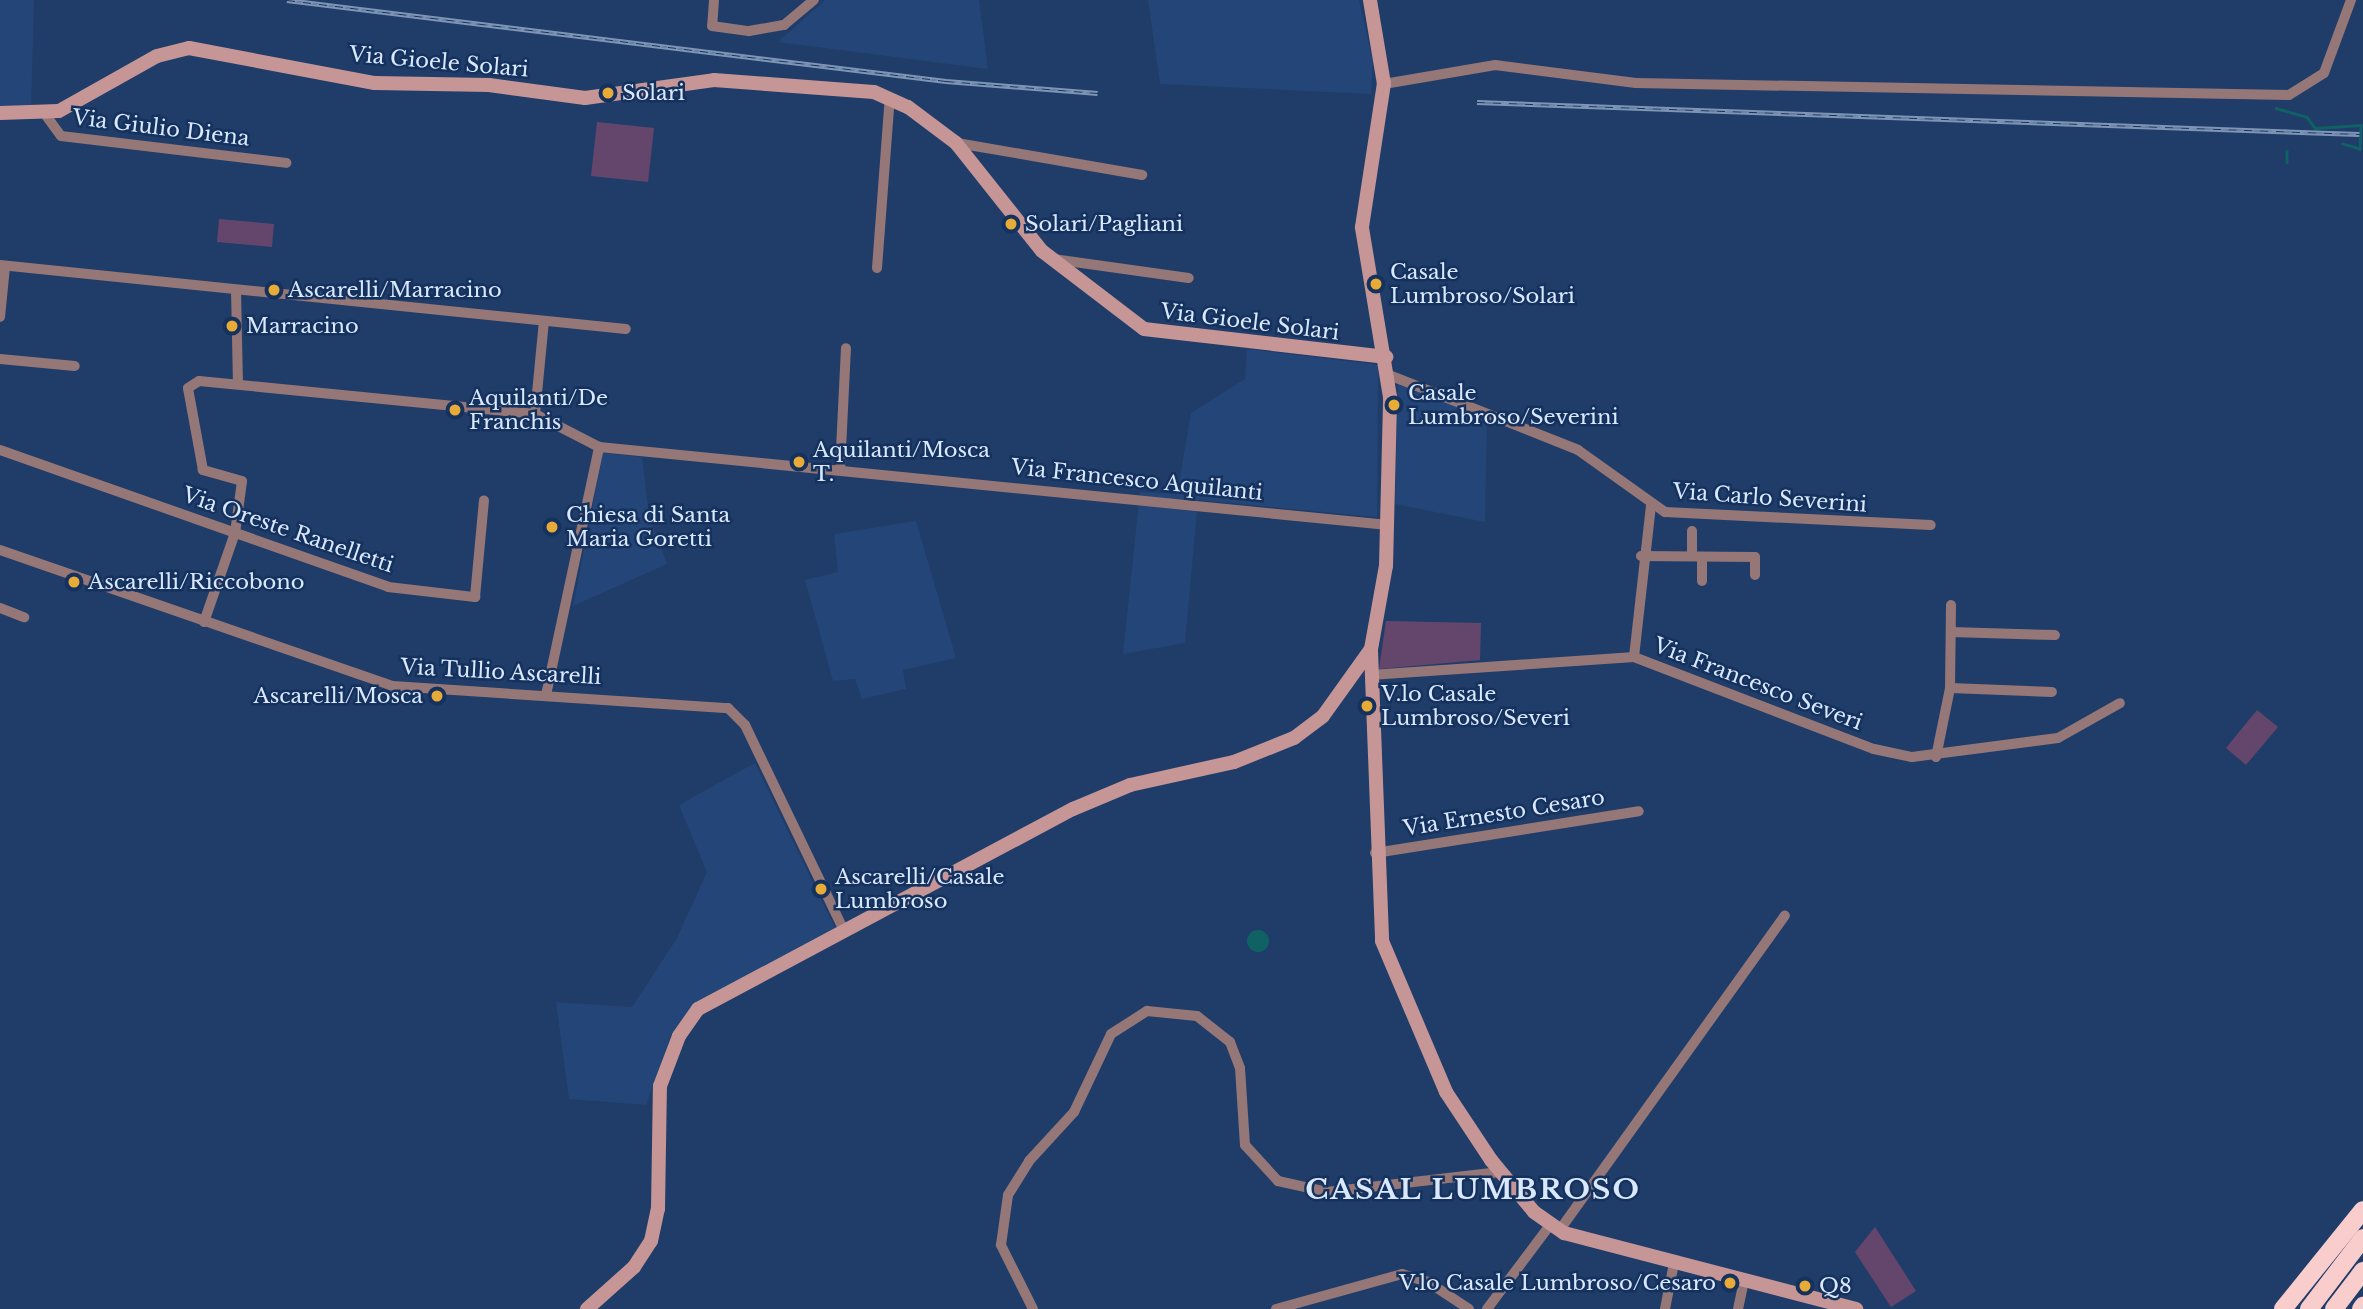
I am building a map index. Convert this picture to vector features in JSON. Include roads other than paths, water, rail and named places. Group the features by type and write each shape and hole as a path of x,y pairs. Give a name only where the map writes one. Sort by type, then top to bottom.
{"highway":[{"path":"2283,1309 2363,1210"},
{"path":"2309,1309 2363,1238"},
{"path":"2334,1309 2363,1271"}],"street":[{"path":"714,0 712,26 749,31 784,24 814,0"},
{"path":"1370,0 1384,84 1361,222 1389,375 1388,525 1371,649 1370,675 1379,926 1395,978 1451,1101 1500,1172 1555,1228 1674,1263 1856,1309"},
{"path":"1384,84 1495,65 1636,83 2289,95 2324,73 2351,0"},
{"name":"Via Gioele Solari","path":"0,113 45,114 157,56 189,48 392,84 489,85 601,98 724,80 890,97 956,143 1049,258 1152,333 1386,357"},
{"path":"877,268 890,97"},
{"name":"Via Giulio Diena","path":"45,114 61,136 286,163"},
{"path":"956,143 1142,175"},
{"name":"Via Gioele Solari","path":"1049,258 1189,278"},
{"path":"0,317 3,266 626,329"},
{"path":"236,290 238,384"},
{"path":"536,414 544,321"},
{"path":"839,470 846,348"},
{"path":"0,359 75,366"},
{"name":"Via Carlo Severini","path":"1389,375 1578,450 1651,505 1685,514 1931,525"},
{"name":"Via Francesco Aquilanti","path":"235,533 242,481 203,470 188,388 199,381 536,414 599,447 1388,525"},
{"path":"546,695 599,447"},
{"name":"Via Oreste Ranelletti","path":"0,450 388,587 475,597 484,500"},
{"path":"1634,657 1641,556 1651,505"},
{"path":"1692,530 1702,581"},
{"path":"204,622 235,533"},
{"name":"Via Tullio Ascarelli","path":"0,550 393,686 688,700 734,711 844,929"},
{"path":"1641,556 1755,557 1755,575"},
{"path":"1936,757 1950,688 1951,605"},
{"path":"0,608 23,617"},
{"path":"1951,632 2055,635"},
{"path":"587,1309 634,1267 651,1241 659,1203 657,1102 683,1028 711,999 1110,793 1241,760 1291,739 1323,716 1371,649"},
{"name":"Via Francesco Severi","path":"1370,675 1634,657 1879,751 1936,757 2063,736 2120,703"},
{"path":"1950,688 2052,692"},
{"name":"Via Ernesto Cesaro","path":"1375,853 1639,811"},
{"path":"1487,1309 1555,1228 1784,915"},
{"path":"1033,1309 1001,1245 1008,1195 1029,1161 1071,1116 1111,1034 1147,1011 1196,1016 1230,1042 1240,1068 1245,1144 1278,1181 1332,1192 1500,1172"},
{"path":"1665,1309 1674,1263"},
{"path":"1276,1309 1402,1275 1425,1280 1469,1309"},
{"path":"1738,1309 1744,1281"}],"waterway":[{"path":"2276,108 2307,117 2315,128 2361,125 2360,149 2343,144"},
{"path":"2287,151 2287,162"}],"railway":[{"path":"287,0 946,81 1098,93"},
{"path":"1477,102 2359,134"}],"place":[{"name":"Solari","path":"608,93"},
{"name":"Solari/Pagliani","path":"1011,224"},
{"name":"Casale Lumbroso/Solari","path":"1376,284"},
{"name":"Ascarelli/Marracino","path":"274,290"},
{"name":"Marracino","path":"232,326"},
{"name":"Casale Lumbroso/Severini","path":"1394,405"},
{"name":"Aquilanti/De Franchis","path":"455,410"},
{"name":"Aquilanti/Mosca T.","path":"799,462"},
{"name":"Chiesa di Santa Maria Goretti","path":"552,527"},
{"name":"Ascarelli/Riccobono","path":"74,582"},
{"name":"Ascarelli/Mosca","path":"437,696"},
{"name":"V.lo Casale Lumbroso/Severi","path":"1367,706"},
{"name":"Ascarelli/Casale Lumbroso","path":"821,889"},
{"name":"V.lo Casale Lumbroso/Cesaro","path":"1730,1283"},
{"name":"Q8","path":"1805,1286"}],"district":[{"name":"CASAL LUMBROSO","path":"1473,1190"}]}
